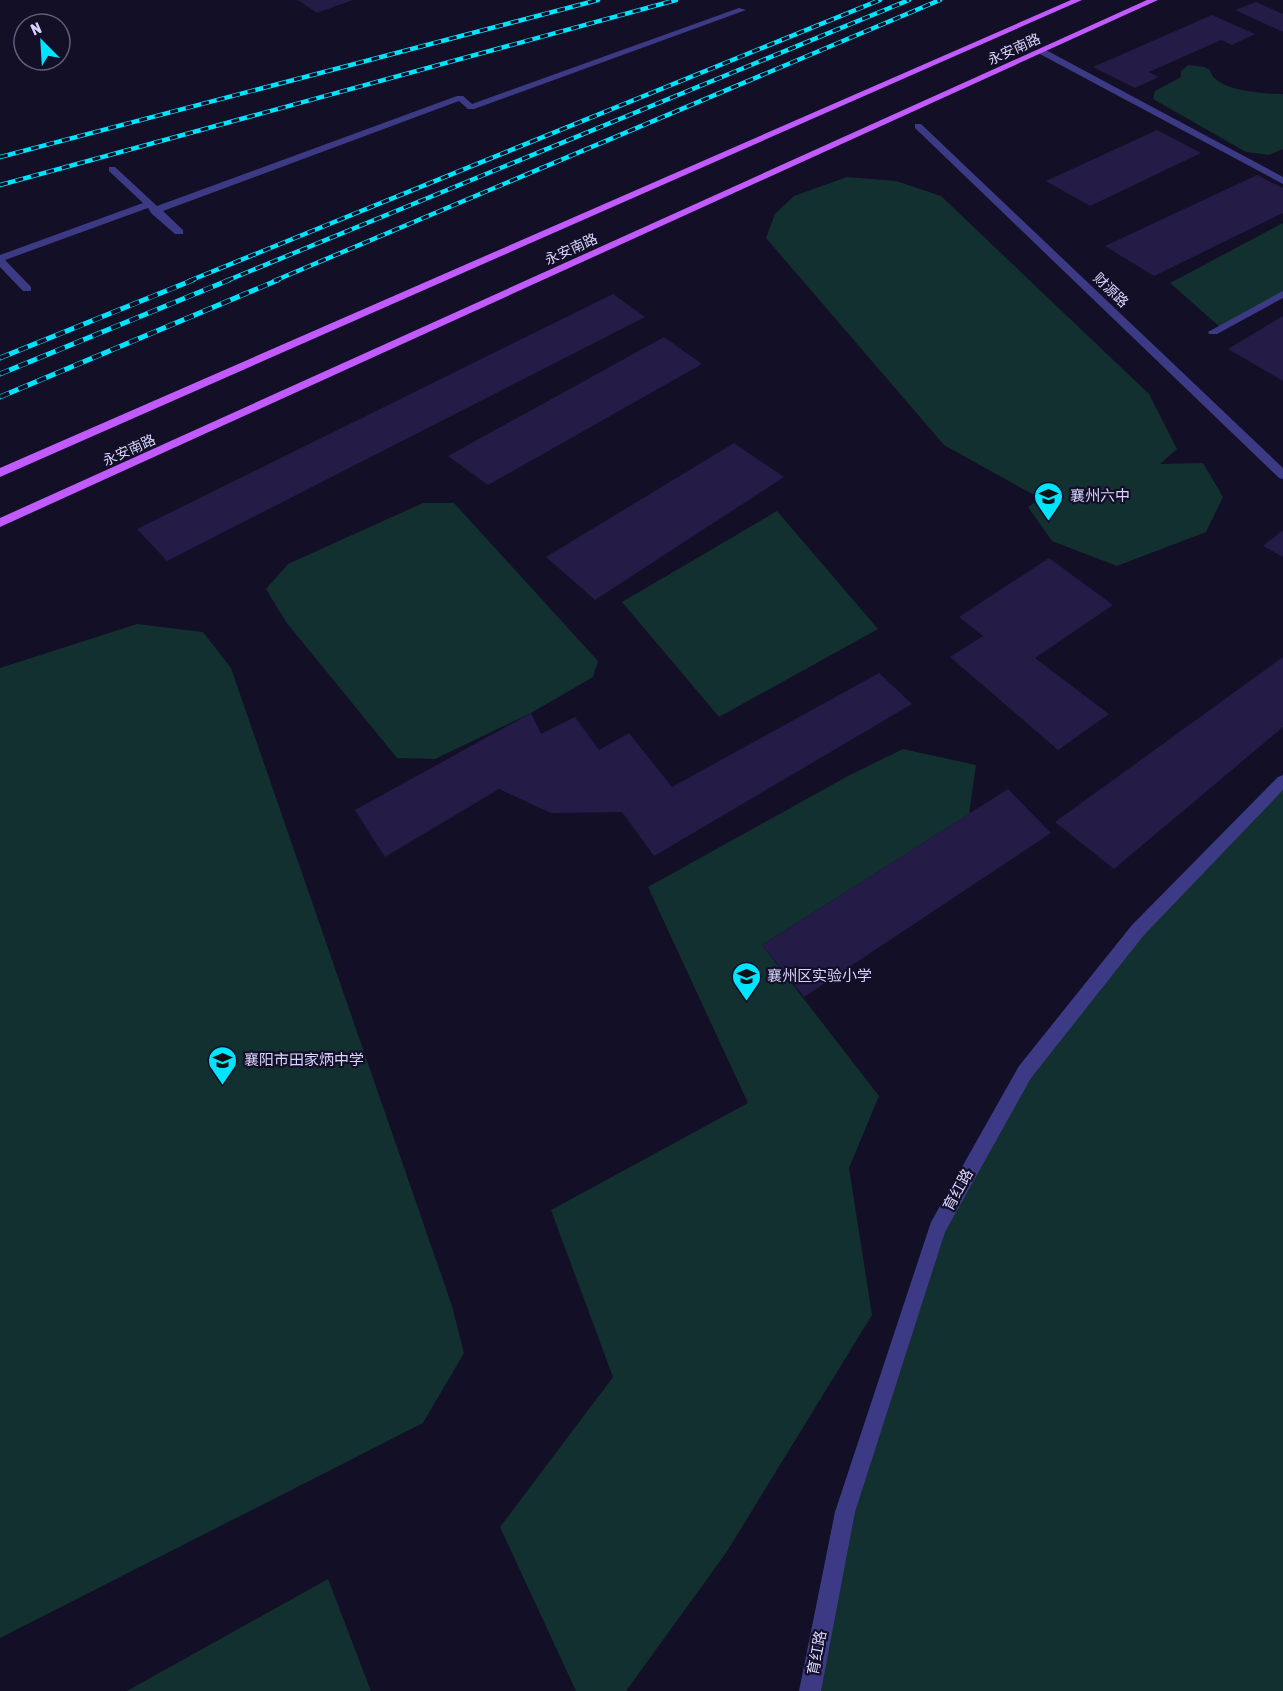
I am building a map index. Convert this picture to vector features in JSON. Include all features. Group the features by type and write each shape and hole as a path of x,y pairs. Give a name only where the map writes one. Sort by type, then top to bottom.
{"main road":[{"name":"永安南路","path":"0,473 1078,0"},
{"name":"永安南路","path":"0,523 1154,0"}],"street":[{"path":"27,289 0,260 460,98 471,107 742,10"},
{"path":"1041,51 1283,182"},
{"name":"财源路","path":"918,126 1283,475"},
{"path":"112,169 179,232"},
{"path":"1213,332 1283,294"},
{"name":"育红路","path":"810,1691 845,1512 937,1228 1025,1071 1138,930 1283,781"}],"green space":[{"path":"1188,65 1210,70 1221,83 1230,87 1253,92 1283,94 1283,149 1269,155 1246,152 1153,99 1155,91 1181,77 1181,71"},
{"path":"847,177 896,181 941,196 1149,394 1177,449 1160,464 1203,463 1223,497 1206,532 1117,566 1052,541 1028,507 1047,494 1032,494 944,445 766,238 775,214 794,196"},
{"path":"1283,223 1283,294 1221,328 1170,283"},
{"path":"423,503 454,503 598,661 593,677 531,713 435,759 397,758 286,622 266,589 288,564"},
{"path":"777,511 878,629 719,717 622,602"},
{"name":"襄阳市田家炳中学","path":"137,624 203,632 231,668 452,1306 464,1353 423,1423 0,1638 0,668"},
{"path":"903,749 976,765 969,814 762,945 879,1096 849,1168 872,1315 726,1553 626,1691 576,1691 500,1527 613,1377 551,1210 748,1103 648,887 848,776"},
{"path":"1283,781 1283,1691 810,1691 845,1512 937,1228 1025,1071 1138,930"},
{"path":"328,1579 371,1691 127,1691"}],"building":[{"path":"298,0 353,0 317,13"},
{"path":"1256,2 1283,14 1283,32 1235,10"},
{"path":"1212,15 1255,34 1232,45 1221,40 1149,72 1159,77 1135,88 1093,67"},
{"path":"1157,130 1201,153 1090,206 1046,181"},
{"path":"1257,175 1283,188 1283,213 1154,276 1105,246"},
{"path":"613,294 645,317 167,561 137,529"},
{"path":"1283,316 1283,381 1228,349"},
{"path":"664,337 702,364 488,485 448,456"},
{"path":"734,443 784,477 595,600 546,557"},
{"path":"1283,530 1283,557 1263,546"},
{"path":"1049,558 1113,605 1035,658 1109,714 1058,750 950,657 983,636 959,617"},
{"path":"1283,657 1283,727 1114,869 1055,822"},
{"path":"879,673 912,704 654,856 622,812 551,813 499,789 385,857 355,810 531,713 541,734 575,717 599,750 629,733 672,787"},
{"path":"1008,789 1051,833 804,997 762,945"}],"railway":[{"path":"0,157 598,0"},
{"path":"0,185 676,0"},
{"path":"189,281 880,0"},
{"path":"226,281 909,0"},
{"path":"274,281 940,0"},
{"path":"0,358 193,280"},
{"path":"0,374 229,280"},
{"path":"0,397 278,280"}],"place":[{"name":"襄州六中","path":"1049,522"},
{"name":"襄州区实验小学","path":"746,1002"},
{"name":"襄阳市田家炳中学","path":"223,1086"}]}
